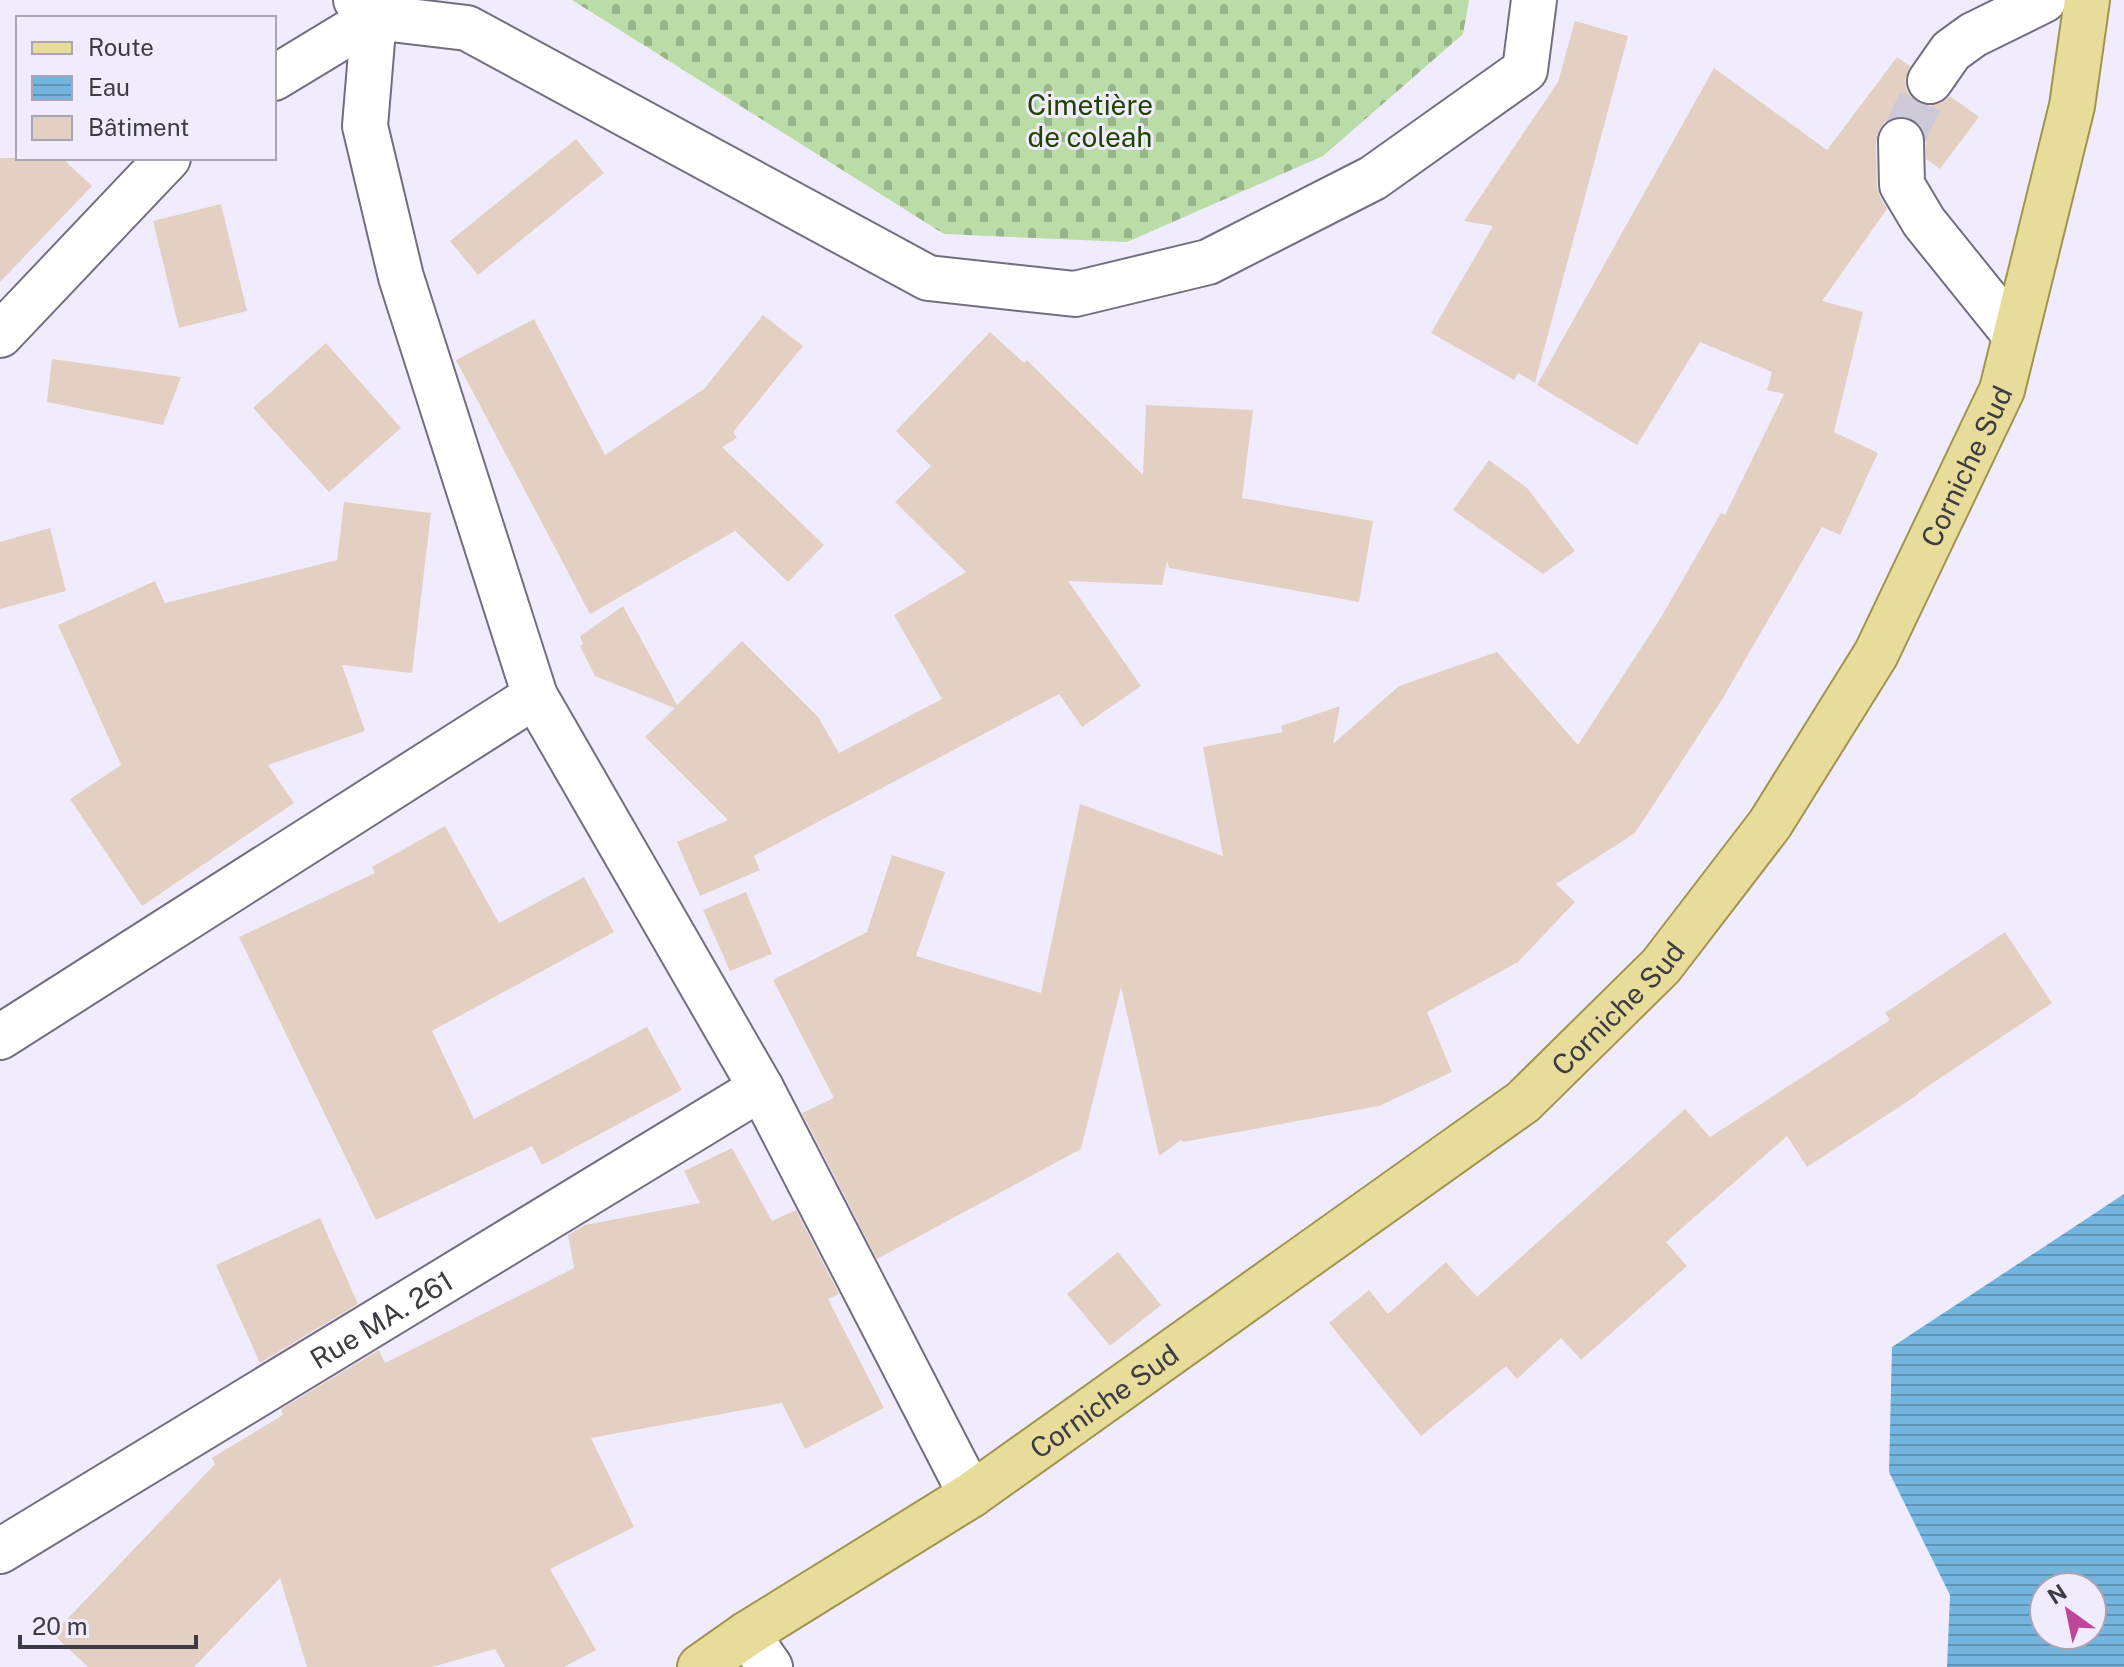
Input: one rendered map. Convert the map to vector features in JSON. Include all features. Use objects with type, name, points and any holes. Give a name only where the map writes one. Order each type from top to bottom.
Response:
[{"type":"main road","name":"Corniche Sud","points":[[700,1667],[758,1650],[1523,1102],[1661,966],[1770,824],[1876,654],[2002,390],[2072,106],[2087,0]]},
{"type":"street","points":[[377,4],[467,28],[928,278],[1075,294],[1208,262],[1373,178],[1525,70],[1534,0]]},
{"type":"street","points":[[1930,81],[1951,51],[1973,35],[2044,0]]},
{"type":"street","points":[[276,77],[377,4]]},
{"type":"street","points":[[377,4],[365,126],[401,277],[535,696],[761,1088],[971,1495]]},
{"type":"street","points":[[1901,141],[1902,185],[1909,197],[1924,222],[2015,335]]},
{"type":"street","points":[[0,335],[166,160]]},
{"type":"street","points":[[0,1037],[535,696]]},
{"type":"street","name":"Rue MA. 261","points":[[0,1551],[761,1088]]},
{"type":"green space","name":"Cimetière de coleah","points":[[572,0],[1469,0],[1463,34],[1323,156],[1127,242],[944,234]]},
{"type":"water","points":[[2124,1194],[2124,1667],[1947,1667],[1950,1595],[1889,1472],[1892,1347]]},
{"type":"building","points":[[1575,21],[1628,36],[1535,383],[1518,373],[1514,380],[1431,333],[1493,226],[1464,221],[1558,82]]},
{"type":"building","points":[[1897,57],[1910,66],[1905,80],[1907,91],[1915,101],[1929,106],[1941,103],[1950,96],[1979,117],[1940,169],[1926,159],[1923,129],[1914,120],[1900,116],[1887,120],[1880,128],[1876,142],[1877,186],[1887,209],[1822,301],[1863,312],[1834,432],[1878,453],[1840,535],[1822,527],[1723,698],[1635,833],[1556,884],[1575,902],[1518,962],[1427,1012],[1452,1072],[1379,1106],[1181,1140],[1159,1156],[1121,987],[1081,1149],[877,1259],[802,1113],[834,1098],[773,980],[867,932],[892,855],[945,872],[916,956],[1041,993],[1080,804],[1223,856],[1203,747],[1283,732],[1281,726],[1340,706],[1333,744],[1399,686],[1497,652],[1578,745],[1660,619],[1721,513],[1725,515],[1784,394],[1767,390],[1772,372],[1700,342],[1637,445],[1537,385],[1714,68],[1827,150]]},
{"type":"building","points":[[576,139],[604,173],[478,275],[450,241]]},
{"type":"building","points":[[0,158],[64,160],[92,186],[0,282]]},
{"type":"building","points":[[221,204],[247,311],[179,328],[153,221]]},
{"type":"building","points":[[763,315],[803,346],[733,432],[737,438],[722,447],[824,545],[788,582],[735,531],[590,614],[456,360],[534,319],[605,455],[704,389]]},
{"type":"building","points":[[990,332],[1024,363],[1027,360],[1143,475],[1146,405],[1253,410],[1242,498],[1373,521],[1359,602],[1169,568],[1167,561],[1162,585],[1068,581],[1141,686],[1082,727],[1059,694],[754,856],[760,870],[700,896],[677,842],[728,820],[645,737],[675,708],[595,676],[580,646],[583,644],[580,636],[623,606],[677,705],[742,641],[818,717],[839,753],[942,699],[894,615],[966,572],[895,502],[931,466],[896,431]]},
{"type":"building","points":[[326,343],[401,428],[329,492],[253,408]]},
{"type":"building","points":[[52,359],[181,377],[163,425],[47,402]]},
{"type":"building","points":[[1489,460],[1527,488],[1575,551],[1543,574],[1453,510]]},
{"type":"building","points":[[344,502],[431,513],[412,673],[342,665],[365,731],[268,765],[294,803],[142,906],[70,799],[121,765],[58,625],[155,581],[165,603],[337,560]]},
{"type":"building","points":[[50,528],[66,591],[0,609],[0,542]]},
{"type":"building","points":[[445,826],[499,923],[584,877],[614,932],[432,1031],[474,1119],[647,1027],[682,1090],[542,1165],[532,1146],[376,1220],[239,937],[375,873],[372,867]]},
{"type":"building","points":[[746,892],[772,954],[730,971],[703,910]]},
{"type":"building","points":[[2005,932],[2052,1003],[1807,1167],[1787,1136],[1666,1242],[1687,1266],[1581,1360],[1561,1338],[1517,1379],[1506,1366],[1421,1436],[1329,1323],[1369,1290],[1388,1314],[1446,1262],[1477,1297],[1685,1109],[1710,1137],[1890,1020],[1885,1013]]},
{"type":"building","points":[[732,1148],[772,1221],[796,1210],[839,1294],[828,1299],[884,1408],[805,1449],[782,1403],[591,1438],[634,1527],[550,1569],[596,1650],[564,1667],[505,1667],[495,1649],[432,1667],[307,1667],[280,1578],[194,1667],[88,1667],[53,1634],[215,1464],[212,1458],[283,1415],[281,1409],[379,1350],[385,1363],[574,1268],[568,1235],[585,1225],[700,1203],[684,1171]]},
{"type":"building","points":[[320,1218],[358,1304],[260,1363],[216,1265]]},
{"type":"building","points":[[1118,1252],[1161,1305],[1110,1346],[1067,1294]]},
{"type":"tunnel","points":[[1901,141],[1930,81]]}]
